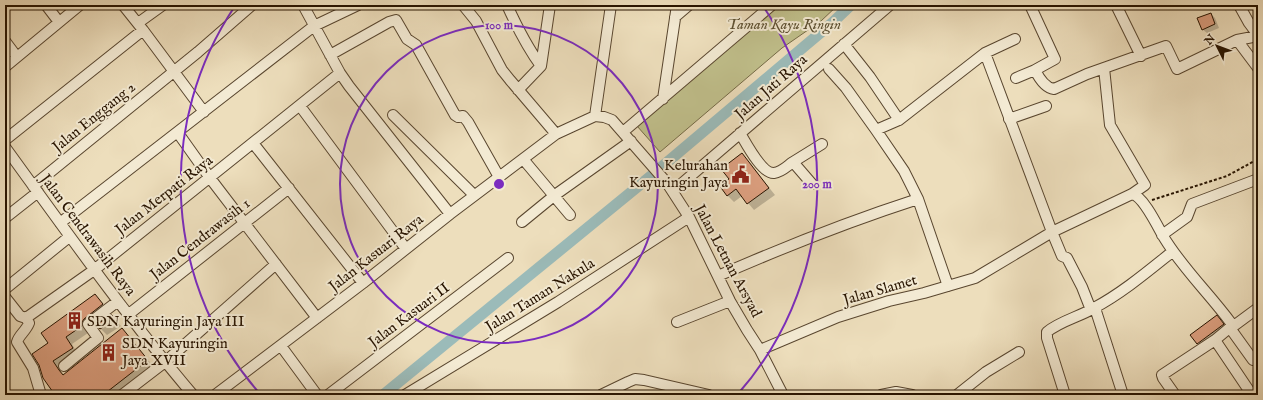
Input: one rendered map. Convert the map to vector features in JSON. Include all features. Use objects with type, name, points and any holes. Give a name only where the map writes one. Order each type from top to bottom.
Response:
[{"type":"street","points":[[46,5],[59,22]]},
{"type":"street","points":[[5,67],[80,5]]},
{"type":"street","points":[[123,5],[204,112]]},
{"type":"street","points":[[5,146],[163,5]]},
{"type":"street","name":"Jalan Enggang 2","points":[[5,218],[35,189],[252,5]]},
{"type":"street","points":[[303,5],[330,56],[349,86],[450,214]]},
{"type":"street","points":[[60,223],[178,133],[314,26],[358,5]]},
{"type":"street","points":[[463,5],[482,32],[502,70],[556,134],[595,116],[611,5]]},
{"type":"street","points":[[507,5],[521,36],[530,52],[541,66]]},
{"type":"street","points":[[518,90],[541,66],[550,5]]},
{"type":"street","points":[[663,99],[677,5]]},
{"type":"street","points":[[675,17],[689,5]]},
{"type":"street","points":[[623,132],[772,5]]},
{"type":"street","name":"Jalan Jati Raya","points":[[670,187],[740,133],[890,5]]},
{"type":"street","points":[[1016,78],[1035,70],[1055,58],[1030,5]]},
{"type":"street","points":[[1116,5],[1140,56]]},
{"type":"street","points":[[1035,70],[1039,78],[1053,89],[1087,74],[1166,46],[1177,69],[1237,40],[1258,36],[1239,5]]},
{"type":"street","points":[[330,56],[389,22],[396,20],[406,39],[416,45],[455,115],[458,117],[463,116],[468,122],[499,177]]},
{"type":"street","points":[[876,130],[899,120],[985,53],[1015,39]]},
{"type":"street","points":[[1237,40],[1258,68]]},
{"type":"street","points":[[5,41],[17,57]]},
{"type":"street","points":[[844,44],[870,77],[899,120]]},
{"type":"street","points":[[985,53],[1052,232],[1062,256],[1067,258],[1093,309],[1123,395]]},
{"type":"street","points":[[1104,68],[1110,125],[1145,186],[1132,194]]},
{"type":"street","points":[[829,69],[846,88],[904,171],[918,199],[948,286]]},
{"type":"street","name":"Jalan Merpati Raya","points":[[26,318],[94,270],[340,73]]},
{"type":"street","points":[[300,106],[406,249]]},
{"type":"street","points":[[1009,119],[1046,106]]},
{"type":"street","points":[[393,115],[474,195]]},
{"type":"street","name":"Jalan Letnan Arsyad","points":[[595,116],[612,120],[670,187],[689,217],[730,301],[760,350],[783,395]]},
{"type":"street","points":[[178,133],[210,178],[317,318]]},
{"type":"street","points":[[740,133],[759,162],[767,171],[775,173],[822,144]]},
{"type":"street","name":"Jalan Kasuari Raya","points":[[215,395],[363,283],[474,195],[556,134]]},
{"type":"street","points":[[522,222],[555,195],[631,141]]},
{"type":"street","points":[[253,143],[363,283]]},
{"type":"street","name":"Jalan Cendrawasih Raya","points":[[5,146],[69,237],[165,362],[193,395]]},
{"type":"street","points":[[523,159],[570,214]]},
{"type":"street","points":[[793,162],[812,184]]},
{"type":"street","points":[[1162,235],[1186,217],[1192,204],[1258,179]]},
{"type":"street","name":"Jalan Cendrawasih 1","points":[[129,314],[289,188]]},
{"type":"street","points":[[1132,194],[1136,195],[1144,203],[1172,252],[1231,327],[1253,360]]},
{"type":"street","name":"Jalan Slamet","points":[[760,350],[838,317],[889,301],[924,293],[975,278],[1052,232],[1132,194]]},
{"type":"street","points":[[718,276],[789,245],[855,220],[918,199]]},
{"type":"street","name":"Jalan Taman Nakula","points":[[405,395],[423,390],[689,217]]},
{"type":"street","points":[[5,289],[69,237]]},
{"type":"street","points":[[1065,395],[1046,334],[1048,331],[1093,309],[1137,280],[1172,252]]},
{"type":"street","name":"Jalan Kasuari II","points":[[328,395],[508,258]]},
{"type":"street","points":[[122,395],[165,362],[276,264]]},
{"type":"street","points":[[5,297],[20,316],[26,318],[29,323],[27,329],[18,338],[17,342],[33,368],[41,395]]},
{"type":"street","points":[[64,366],[98,338],[88,324],[118,301]]},
{"type":"street","points":[[677,322],[730,301]]},
{"type":"street","points":[[1175,395],[1163,378],[1162,374],[1215,340],[1258,308]]},
{"type":"street","points":[[1215,340],[1252,395]]},
{"type":"street","points":[[281,346],[317,395]]},
{"type":"street","points":[[957,395],[986,372],[1019,352]]},
{"type":"street","points":[[601,395],[628,382],[639,379],[709,395]]},
{"type":"street","points":[[882,395],[896,392],[912,395]]},
{"type":"path","points":[[1144,203],[1227,176],[1258,159]]},
{"type":"green space","name":"Taman Kayu Ringin","points":[[776,5],[838,5],[821,21],[782,48],[660,152],[637,126]]},
{"type":"building","points":[[1211,13],[1215,24],[1202,30],[1197,18]]},
{"type":"building","name":"Kelurahan Kayuringin Jaya","points":[[742,153],[769,188],[747,204],[736,189],[727,196],[719,185],[729,179],[721,169]]},
{"type":"building","points":[[95,294],[103,304],[84,319],[82,326],[66,337],[73,348],[53,361],[63,375],[122,328],[148,360],[103,395],[55,395],[43,378],[39,365],[32,354],[48,343],[41,333]]},
{"type":"building","points":[[111,314],[115,319],[100,329],[97,325]]},
{"type":"building","points":[[1217,315],[1224,324],[1197,344],[1190,335]]},
{"type":"waterway","points":[[383,395],[652,175],[832,23],[851,5]]},
{"type":"place","name":"Kelurahan Kayuringin Jaya","points":[[741,174]]},
{"type":"place","name":"SDN Kayuringin Jaya III","points":[[74,321]]},
{"type":"place","name":"SDN Kayuringin Jaya XVII","points":[[109,352]]}]
